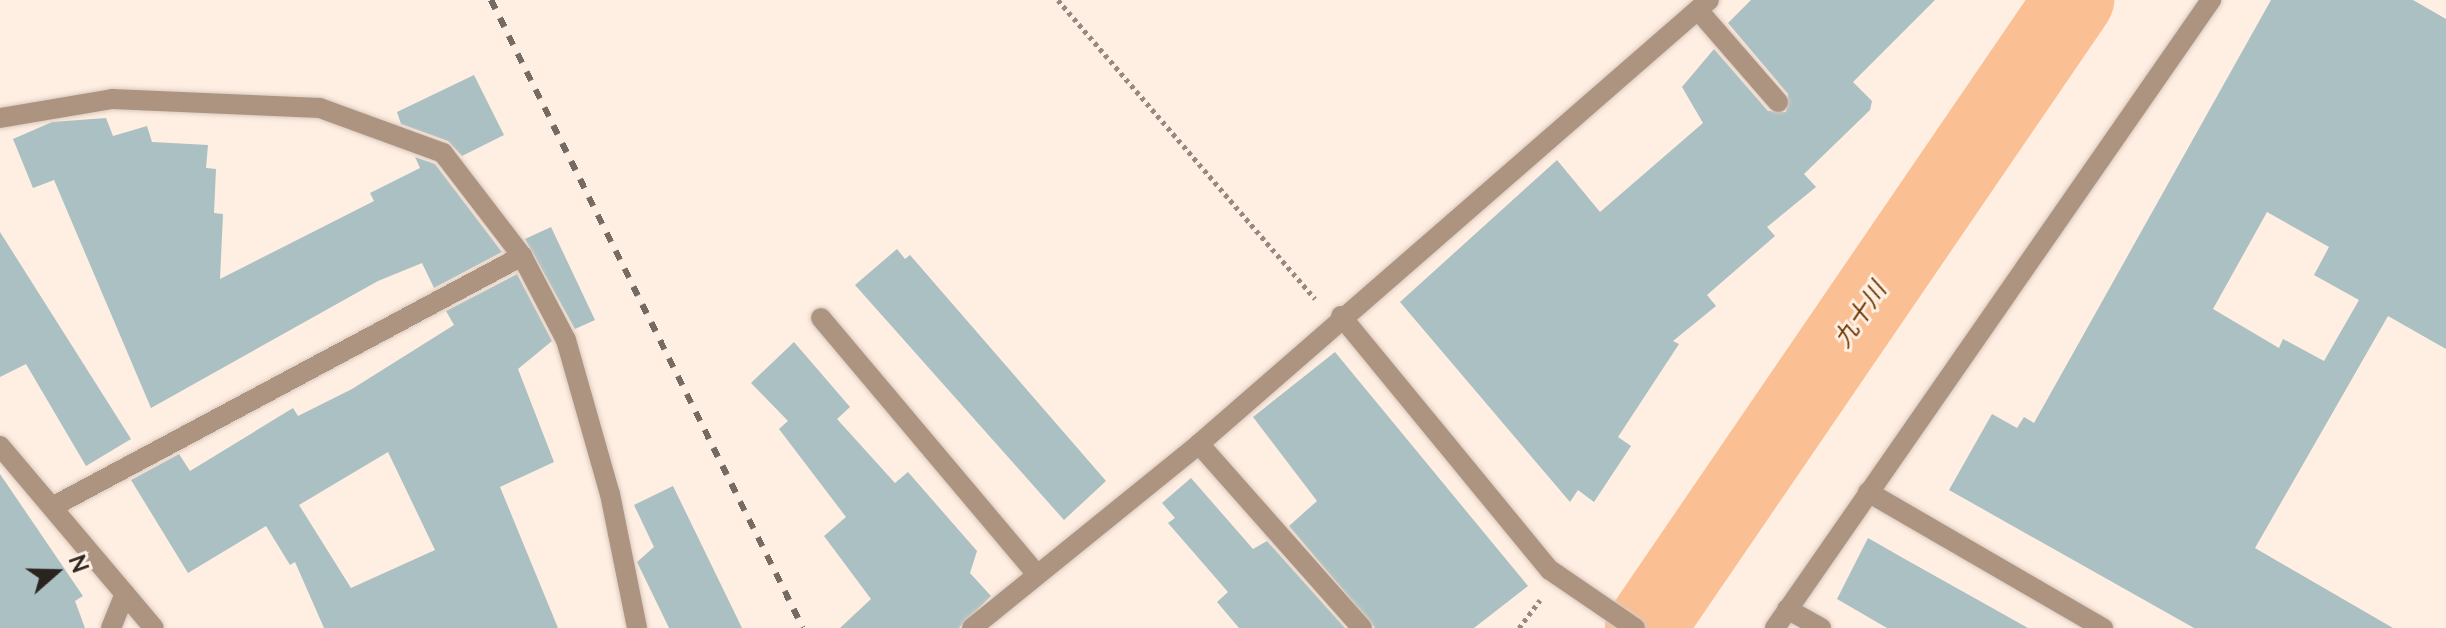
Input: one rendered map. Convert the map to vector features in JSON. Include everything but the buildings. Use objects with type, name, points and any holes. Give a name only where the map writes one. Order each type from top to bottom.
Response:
[{"type":"street","points":[[1775,628],[2211,0]]},
{"type":"street","points":[[972,628],[1036,573],[1199,444],[1338,319],[1704,5],[1778,102]]},
{"type":"street","points":[[0,118],[112,99],[320,108],[443,153],[522,256],[566,340],[610,494],[637,628]]},
{"type":"street","points":[[52,507],[522,256]]},
{"type":"street","points":[[821,318],[1036,573]]},
{"type":"street","points":[[1338,319],[1550,570],[1635,628]]},
{"type":"street","points":[[1199,444],[1362,628]]},
{"type":"street","points":[[0,446],[154,628]]},
{"type":"street","points":[[1868,492],[2103,628]]},
{"type":"street","points":[[111,628],[125,594]]},
{"type":"street","points":[[1787,609],[1821,628]]},
{"type":"path","points":[[1058,0],[1338,319]]},
{"type":"waterway","name":"九十川","points":[[1645,628],[2074,0]]},
{"type":"railway","points":[[491,0],[803,628]]}]
